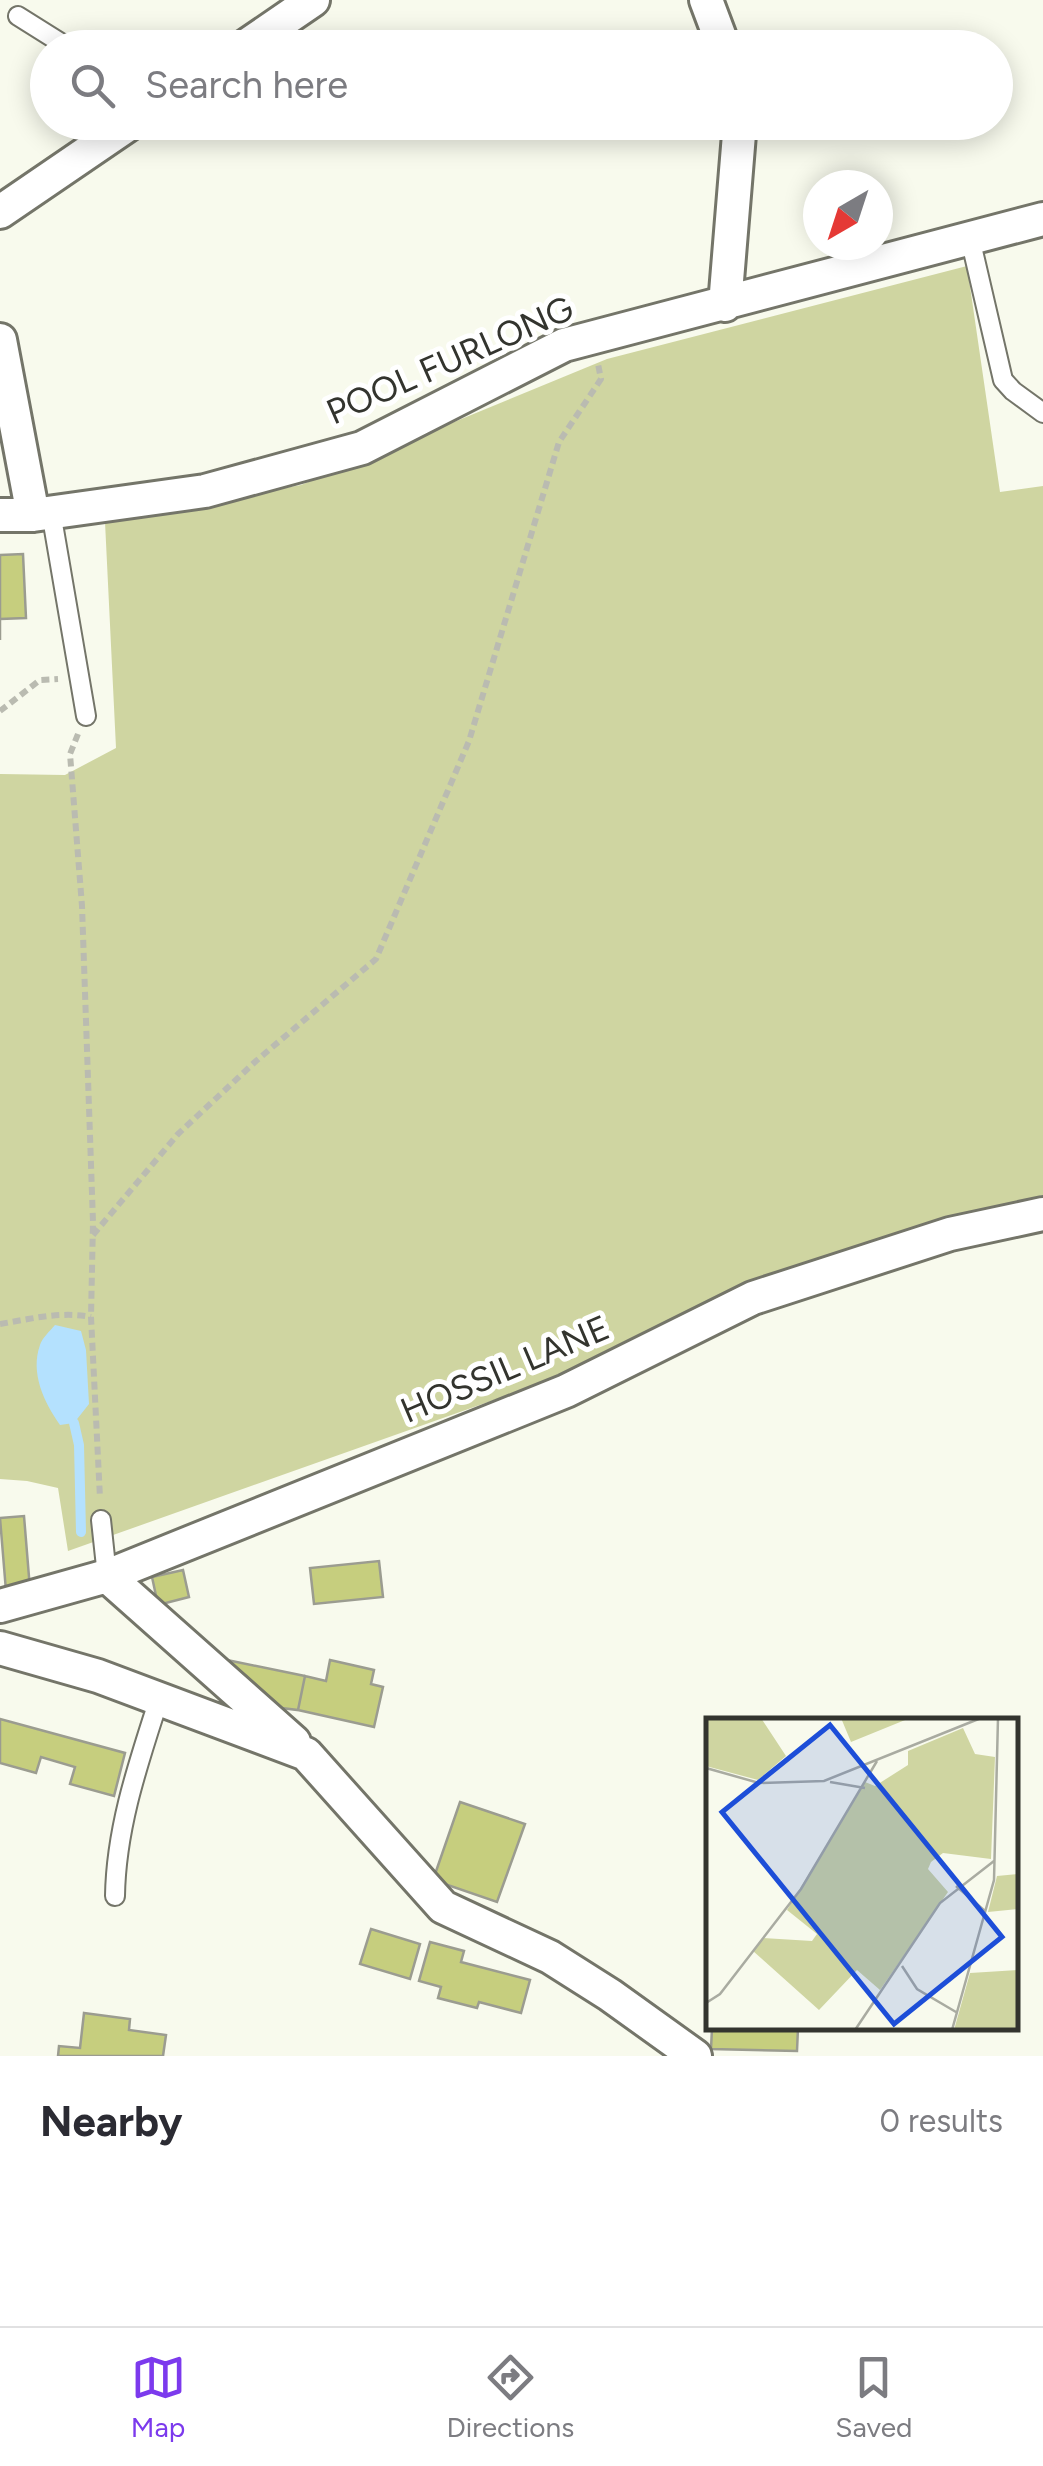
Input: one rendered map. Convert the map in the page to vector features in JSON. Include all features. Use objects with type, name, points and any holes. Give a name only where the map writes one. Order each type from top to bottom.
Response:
[{"type":"street","points":[[269,30],[313,0]]},
{"type":"street","points":[[706,0],[717,30]]},
{"type":"street","points":[[0,212],[106,140]]},
{"type":"street","points":[[725,304],[739,140]]},
{"type":"street","name":"POOL FURLONG","points":[[0,515],[42,514],[205,492],[362,448],[564,345],[1043,219]]},
{"type":"street","points":[[0,340],[42,514]]},
{"type":"street","name":"HOSSIL LANE","points":[[0,1606],[106,1576],[566,1391],[753,1298],[950,1234],[1043,1214]]},
{"type":"street","points":[[106,1576],[306,1754],[443,1906],[550,1957],[695,2056]]},
{"type":"street","points":[[0,1648],[98,1676],[306,1754]]},
{"type":"lane","points":[[18,16],[40,30]]},
{"type":"lane","points":[[970,238],[1003,380],[1043,412]]},
{"type":"lane","points":[[42,514],[86,716]]},
{"type":"lane","points":[[100,1520],[106,1576]]},
{"type":"lane","points":[[114,1896],[125,1807],[160,1699]]},
{"type":"path","points":[[93,1235],[178,1134],[256,1061],[376,960],[468,741],[558,442],[601,378],[594,338]]},
{"type":"path","points":[[0,712],[40,680],[80,678]]},
{"type":"path","points":[[86,716],[70,754],[82,906],[93,1235],[91,1317],[100,1520]]},
{"type":"path","points":[[0,1324],[44,1316],[91,1317]]},
{"type":"green space","points":[[967,266],[1000,492],[1043,486],[1043,1195],[748,1286],[556,1378],[68,1551],[58,1488],[0,1479],[0,774],[65,775],[116,748],[105,522],[301,485],[607,359]]},
{"type":"water","points":[[55,1325],[81,1331],[89,1404],[74,1423],[60,1425],[44,1397],[37,1366],[41,1342]]},
{"type":"building","points":[[23,554],[26,618],[0,619],[0,555]]},
{"type":"building","points":[[24,1516],[30,1589],[6,1591],[0,1518]]},
{"type":"building","points":[[379,1561],[383,1597],[314,1604],[310,1568]]},
{"type":"building","points":[[183,1570],[189,1597],[158,1605],[152,1577]]},
{"type":"building","points":[[227,1660],[305,1676],[298,1710],[265,1706],[225,1674]]},
{"type":"building","points":[[330,1660],[374,1670],[371,1684],[383,1687],[374,1727],[298,1710],[305,1676],[326,1681]]},
{"type":"building","points":[[0,1719],[125,1753],[114,1796],[70,1784],[75,1767],[41,1757],[36,1773],[0,1763]]},
{"type":"building","points":[[460,1802],[525,1824],[497,1902],[433,1880]]},
{"type":"building","points":[[371,1929],[420,1944],[410,1979],[360,1964]]},
{"type":"building","points":[[430,1942],[464,1951],[461,1962],[530,1980],[521,2013],[479,2002],[477,2008],[438,1998],[441,1987],[419,1981]]},
{"type":"building","points":[[84,2013],[130,2019],[129,2030],[166,2035],[163,2056],[58,2056],[59,2046],[80,2048]]},
{"type":"building","points":[[712,2031],[798,2031],[797,2051],[711,2049]]},
{"type":"waterway","points":[[74,1423],[79,1445],[81,1532]]}]
